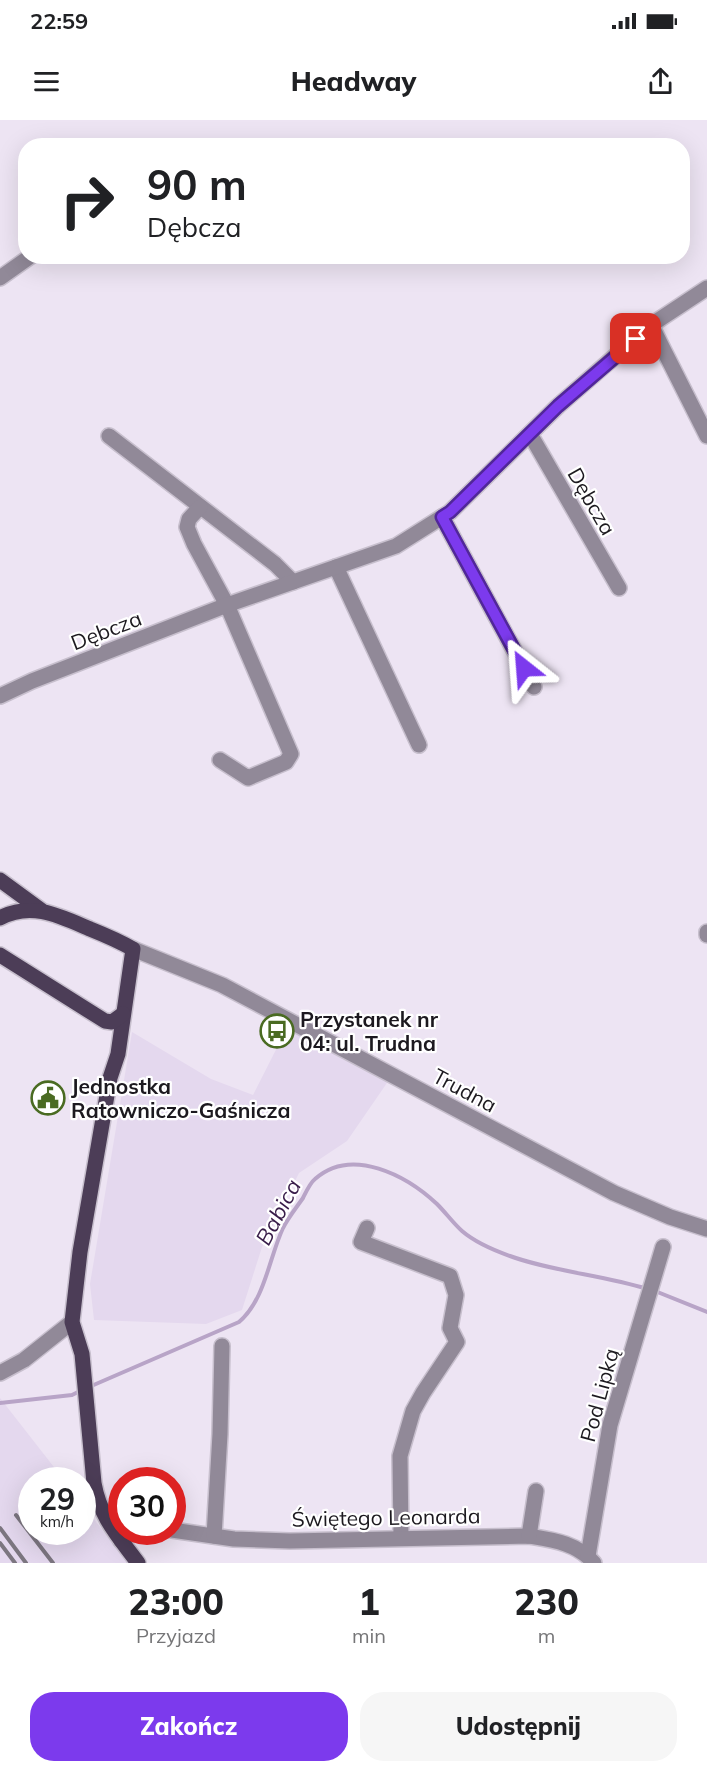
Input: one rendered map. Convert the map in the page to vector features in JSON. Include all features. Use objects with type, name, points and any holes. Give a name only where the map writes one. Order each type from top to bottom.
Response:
[{"type":"main road","points":[[0,880],[41,910]]},
{"type":"main road","points":[[0,918],[22,910],[41,910]]},
{"type":"main road","name":"Trudna","points":[[41,910],[120,941],[133,949]]},
{"type":"main road","points":[[108,1522],[101,1511],[96,1492],[82,1354],[72,1322],[80,1252],[110,1078],[118,1054],[133,949]]},
{"type":"main road","points":[[1,953],[105,1021],[112,1037],[109,1052],[110,1078]]},
{"type":"main road","points":[[105,1021],[117,1020],[123,1014]]},
{"type":"main road","points":[[124,1545],[138,1563]]},
{"type":"street","points":[[0,278],[20,264]]},
{"type":"street","name":"Dębcza","points":[[0,696],[32,681],[227,604],[396,546],[450,512],[558,406],[651,325],[707,288]]},
{"type":"street","points":[[651,325],[707,436]]},
{"type":"street","name":"Dębcza","points":[[530,434],[619,588]]},
{"type":"street","points":[[109,436],[275,564],[293,582]]},
{"type":"street","points":[[200,507],[189,519],[187,527],[227,604],[291,754],[286,762],[248,778],[220,760]]},
{"type":"street","points":[[442,517],[534,687]]},
{"type":"street","points":[[336,567],[419,745]]},
{"type":"street","name":"Trudna","points":[[133,949],[222,985],[614,1193],[669,1217],[707,1228]]},
{"type":"street","points":[[367,1228],[361,1242],[450,1276],[456,1295],[450,1328],[457,1342],[413,1411],[400,1456],[401,1538]]},
{"type":"street","name":"Pod Lipką","points":[[591,1560],[610,1425],[663,1247]]},
{"type":"street","points":[[0,1373],[24,1360],[72,1322]]},
{"type":"street","points":[[214,1536],[222,1346]]},
{"type":"street","points":[[529,1536],[536,1491]]},
{"type":"street","name":"Świętego Leonarda","points":[[186,1532],[290,1541],[529,1536],[560,1541],[574,1547],[591,1560]]},
{"type":"shaded area","points":[[288,1026],[389,1080],[347,1141],[299,1173],[262,1247],[242,1310],[206,1324],[94,1320],[90,1284],[132,1032],[211,1079],[253,1095]]},
{"type":"shaded area","points":[[0,1398],[54,1467],[18,1467],[18,1545],[96,1545],[96,1522],[108,1537],[108,1545],[114,1545],[128,1563],[0,1563]]},
{"type":"waterway","name":"Babica","points":[[89,1387],[239,1322],[255,1302],[283,1228],[310,1185],[330,1169],[345,1165],[362,1165],[395,1175],[425,1194],[467,1235],[497,1251],[544,1266],[647,1289]]},
{"type":"waterway","name":"Babica","points":[[655,1291],[707,1312]]},
{"type":"waterway","name":"Babica","points":[[0,1403],[72,1395],[82,1390]]},
{"type":"railway","points":[[16,1515],[53,1563]]},
{"type":"railway","points":[[0,1528],[26,1563]]},
{"type":"railway","points":[[0,1543],[15,1563]]},
{"type":"place","name":"Przystanek nr 04: ul. Trudna","points":[[277,1031]]},
{"type":"place","name":"Jednostka Ratowniczo-Gaśnicza","points":[[48,1098]]},
{"type":"route","points":[[524,668],[442,517],[450,512],[558,406],[636,339]]}]
